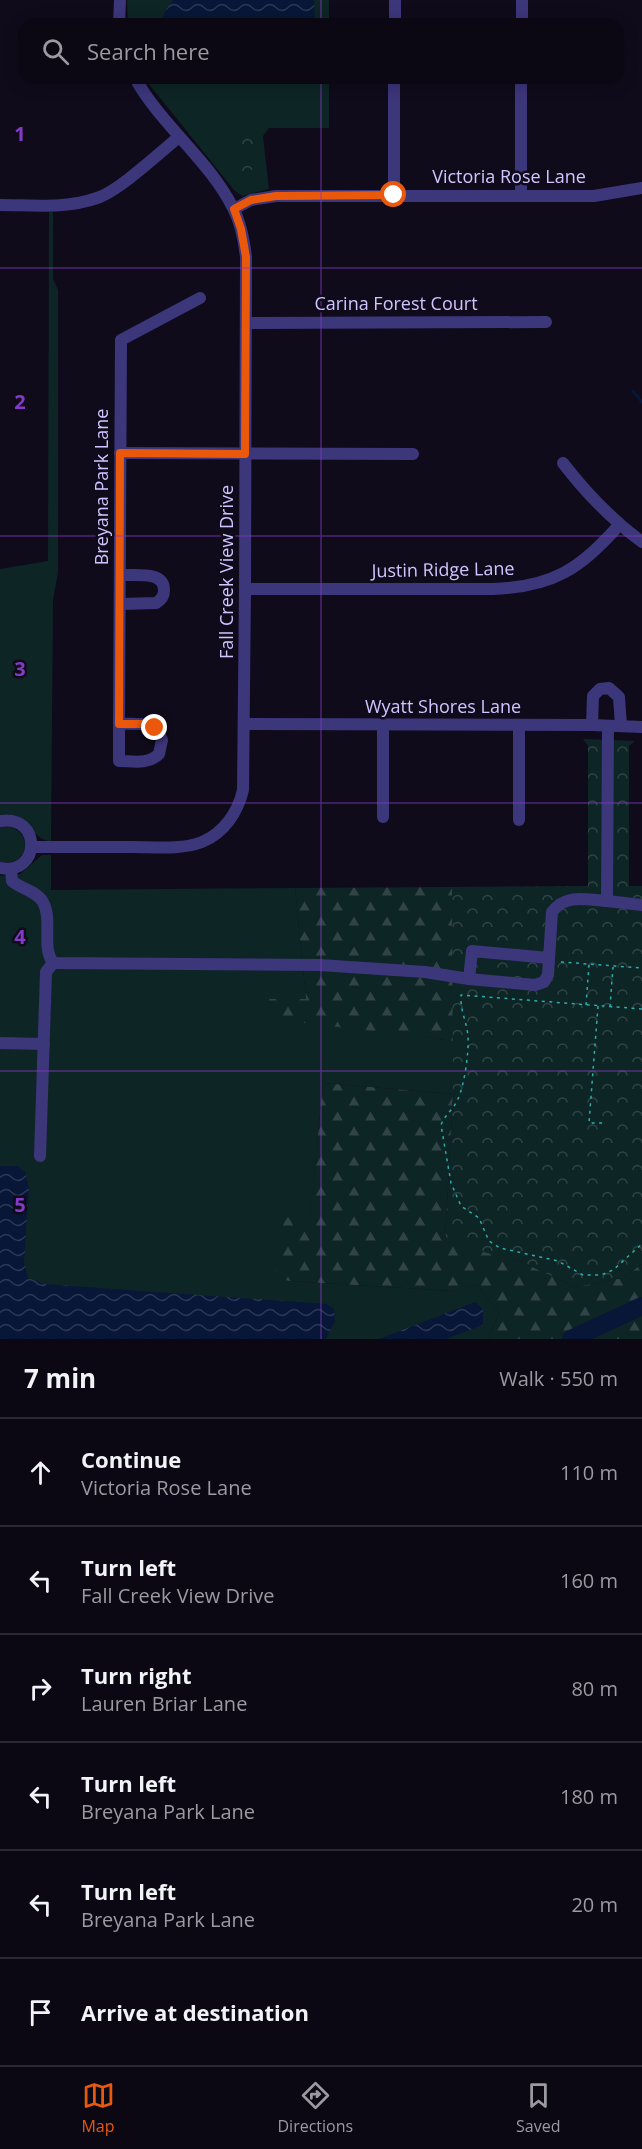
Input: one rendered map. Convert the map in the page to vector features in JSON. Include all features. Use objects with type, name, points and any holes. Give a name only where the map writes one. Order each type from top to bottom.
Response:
[{"type":"street","points":[[119,18],[120,0]]},
{"type":"street","points":[[395,0],[395,18]]},
{"type":"street","points":[[522,0],[522,18]]},
{"type":"street","name":"Fall Creek View Drive","points":[[32,847],[166,847],[191,844],[212,837],[230,819],[241,800],[244,780],[246,257],[241,229],[234,209],[218,183],[139,84]]},
{"type":"street","points":[[394,84],[394,195]]},
{"type":"street","points":[[521,84],[521,196]]},
{"type":"street","points":[[0,205],[68,206],[99,198],[179,137]]},
{"type":"street","name":"Victoria Rose Lane","points":[[234,209],[251,200],[269,196],[594,196],[642,188]]},
{"type":"street","name":"Breyana Park Lane","points":[[119,724],[120,340],[200,298]]},
{"type":"street","name":"Carina Forest Court","points":[[246,323],[546,322]]},
{"type":"street","points":[[120,453],[413,454]]},
{"type":"street","points":[[563,463],[593,499],[619,525],[642,542]]},
{"type":"street","name":"Justin Ridge Lane","points":[[246,589],[493,590],[524,587],[560,575],[581,563],[599,548],[619,525]]},
{"type":"street","points":[[120,575],[155,577],[161,580],[164,589],[163,597],[156,603],[120,604]]},
{"type":"street","points":[[592,725],[593,696],[600,689],[609,688],[619,697],[621,726]]},
{"type":"street","name":"Wyatt Shores Lane","points":[[244,724],[592,725],[642,728]]},
{"type":"street","points":[[383,725],[383,817]]},
{"type":"street","points":[[519,726],[519,820]]},
{"type":"street","points":[[607,901],[608,726]]},
{"type":"street","points":[[0,821],[15,821],[28,831],[32,847],[25,862],[5,869],[12,881],[36,894],[43,902],[48,955],[52,963]]},
{"type":"street","points":[[52,963],[319,965],[394,969],[535,985],[544,982],[548,975],[552,912],[558,904],[569,899],[642,905]]},
{"type":"street","points":[[469,979],[472,951],[549,960]]},
{"type":"street","points":[[40,1156],[46,972],[52,963]]},
{"type":"street","points":[[0,1043],[44,1044]]},
{"type":"path","points":[[549,960],[642,968]]},
{"type":"path","points":[[586,1005],[590,964]]},
{"type":"path","points":[[610,1007],[613,966]]},
{"type":"path","points":[[642,1009],[461,995],[461,1013],[468,1035],[464,1076],[458,1099],[441,1125],[451,1183],[461,1206],[479,1218],[489,1241],[500,1248],[558,1262],[583,1275],[601,1275],[613,1270],[642,1244]]},
{"type":"path","points":[[598,1005],[589,1123],[606,1123]]},
{"type":"green space","points":[[127,0],[329,0],[329,18],[128,18]]},
{"type":"green space","points":[[149,84],[329,84],[329,128],[269,128],[263,136],[269,189],[242,196],[234,190]]},
{"type":"green space","points":[[253,135],[258,169],[241,171],[236,137]]},
{"type":"green space","points":[[49,212],[53,212],[53,279],[58,290],[58,572],[53,600],[51,841],[38,836],[18,817],[0,815],[0,569],[48,561]]},
{"type":"green space","points":[[583,739],[635,741],[629,746],[629,886],[642,886],[642,1264],[622,1278],[575,1287],[522,1262],[445,1242],[453,1094],[452,887],[588,886],[588,745]]},
{"type":"green space","points":[[0,827],[16,829],[22,835],[25,848],[17,860],[0,862]]},
{"type":"green space","points":[[42,855],[51,855],[51,890],[295,888],[306,999],[272,1018],[454,1041],[453,1094],[323,1083],[310,1217],[275,1276],[289,1281],[454,1291],[477,1285],[499,1313],[488,1339],[0,1339],[0,876],[20,874]]},
{"type":"green space","points":[[452,887],[454,1041],[272,1019],[269,999],[306,999],[295,888]]},
{"type":"green space","points":[[323,1083],[453,1094],[445,1241],[522,1262],[575,1287],[622,1278],[642,1264],[642,1339],[488,1339],[499,1313],[477,1285],[455,1291],[289,1281],[275,1277],[284,1218],[310,1216]]},
{"type":"water","points":[[173,0],[314,0],[315,18],[163,18]]},
{"type":"water","points":[[0,1166],[18,1166],[25,1172],[29,1188],[24,1263],[28,1278],[44,1284],[327,1304],[334,1309],[335,1321],[326,1339],[0,1339]]},
{"type":"water","points":[[475,1302],[483,1309],[483,1325],[446,1339],[379,1339]]},
{"type":"waterway","points":[[633,391],[642,402]]},
{"type":"waterway","points":[[571,1339],[642,1306]]},
{"type":"route","points":[[155,728],[146,724],[119,724],[120,453],[245,454],[246,257],[241,229],[234,209],[262,197],[394,195]]}]
